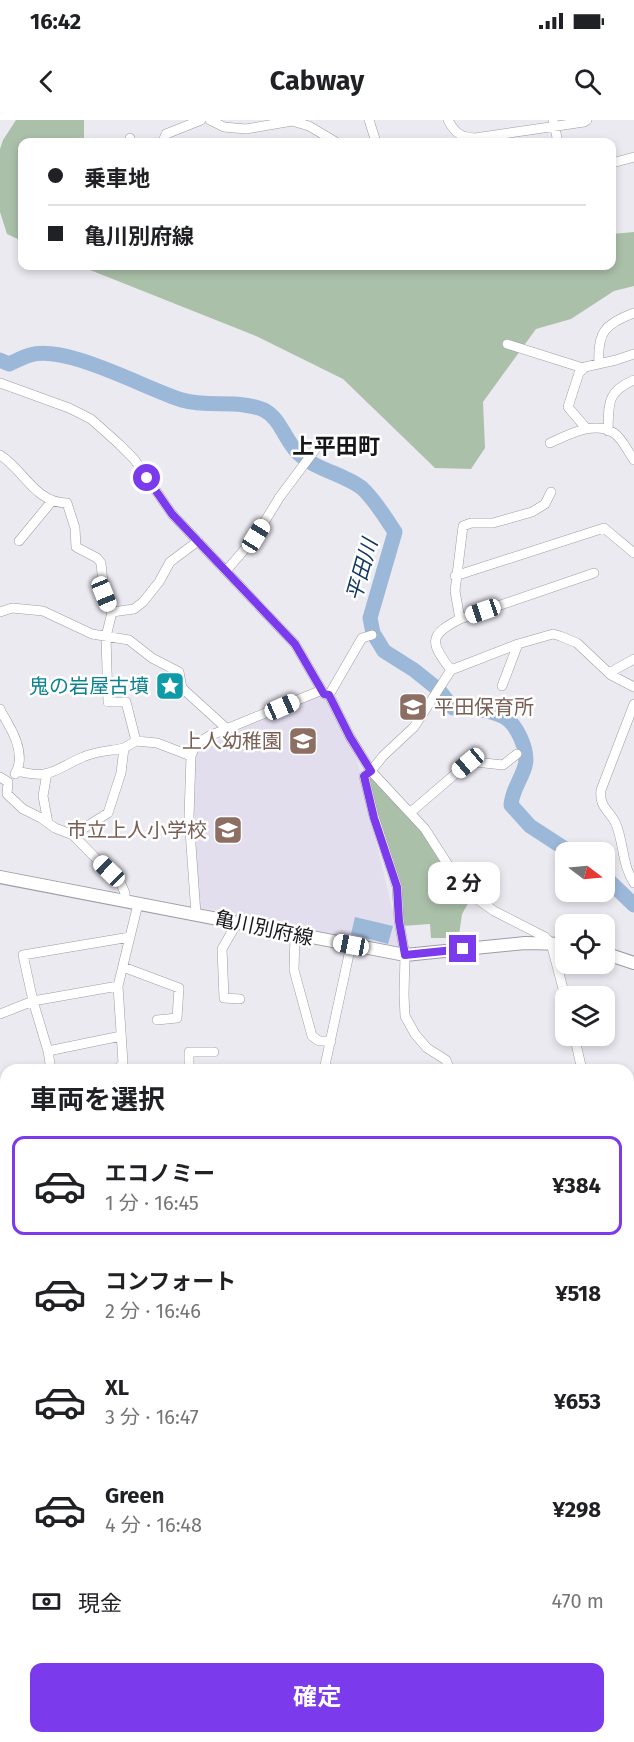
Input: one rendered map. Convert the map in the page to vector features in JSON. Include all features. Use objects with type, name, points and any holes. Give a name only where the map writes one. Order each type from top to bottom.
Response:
[{"type":"main road","name":"亀川別府線","points":[[0,877],[405,955],[525,943],[555,943]]},
{"type":"main road","points":[[615,957],[634,963]]},
{"type":"street","points":[[164,138],[166,134],[201,120]]},
{"type":"street","points":[[210,120],[224,127],[246,129],[292,121],[309,126],[329,138]]},
{"type":"street","points":[[369,120],[375,138]]},
{"type":"street","points":[[448,120],[454,132],[464,137],[475,138],[554,123],[587,120]]},
{"type":"street","points":[[554,123],[557,138]]},
{"type":"street","points":[[616,162],[634,157]]},
{"type":"street","points":[[599,364],[599,344],[603,330],[615,320],[634,313]]},
{"type":"street","points":[[507,344],[583,368],[634,354]]},
{"type":"street","points":[[583,368],[579,373],[568,406],[586,428]]},
{"type":"street","points":[[608,431],[609,403],[612,395],[634,380]]},
{"type":"street","points":[[0,383],[69,408],[91,419],[134,459],[172,514],[295,644],[371,771],[426,829],[457,879],[473,896],[545,937],[551,943],[562,986]]},
{"type":"street","points":[[549,443],[586,428],[603,429],[615,433],[634,460]]},
{"type":"street","points":[[226,571],[256,536],[279,498],[320,443]]},
{"type":"street","points":[[0,455],[35,490],[52,501],[68,503],[75,528],[76,547],[98,558],[101,562],[104,594],[112,612],[106,637],[108,702],[126,702],[136,741]]},
{"type":"street","points":[[460,619],[455,576],[463,526],[471,523],[493,523],[532,512],[545,504],[551,492]]},
{"type":"street","points":[[19,541],[52,501]]},
{"type":"street","points":[[455,576],[604,528],[634,553]]},
{"type":"street","points":[[112,612],[134,609],[143,602],[159,582],[170,562],[198,541]]},
{"type":"street","points":[[451,670],[440,656],[436,641],[443,627],[460,619],[594,573]]},
{"type":"street","points":[[0,612],[12,609],[43,610],[84,631],[129,640],[152,658],[179,672],[182,688],[226,728]]},
{"type":"street","points":[[448,1064],[446,1060],[427,1048],[415,1034],[405,1016],[405,955],[399,921],[397,887],[374,818],[364,776],[414,727],[451,670],[518,644],[552,634],[560,636],[577,643],[609,673],[634,687]]},
{"type":"street","points":[[196,914],[189,817],[191,756],[196,744],[226,728],[325,692],[362,638],[372,635]]},
{"type":"street","points":[[502,686],[518,644]]},
{"type":"street","points":[[609,673],[634,659]]},
{"type":"street","points":[[634,704],[601,790],[600,801],[615,823],[627,872],[634,883]]},
{"type":"street","points":[[0,709],[13,731],[20,759],[17,771],[4,780],[8,794],[23,809],[73,835],[121,884],[132,903],[130,937],[118,986],[122,1064]]},
{"type":"street","points":[[17,771],[29,774],[60,770],[92,754],[124,748],[136,741],[157,743],[191,756]]},
{"type":"street","points":[[73,835],[108,813],[121,773],[124,748]]},
{"type":"street","points":[[411,812],[468,763],[503,765],[517,754]]},
{"type":"street","points":[[47,773],[43,796],[48,823]]},
{"type":"street","points":[[0,801],[8,794]]},
{"type":"street","points":[[237,923],[222,950],[224,998],[240,999]]},
{"type":"street","points":[[296,935],[294,970],[312,1036],[319,1041],[331,1041]]},
{"type":"street","points":[[50,1064],[23,955],[130,937]]},
{"type":"street","points":[[325,1064],[351,945]]},
{"type":"street","points":[[123,967],[179,988],[177,1018],[157,1020]]},
{"type":"street","points":[[0,1014],[33,1001],[118,986]]},
{"type":"street","points":[[48,1051],[121,1036]]},
{"type":"street","points":[[577,1046],[581,1064]]},
{"type":"street","points":[[189,1064],[189,1052],[214,1052]]},
{"type":"shaded area","name":"市立上人小学校","points":[[324,694],[357,759],[402,951],[199,907],[193,831],[195,754],[253,722]]},
{"type":"green space","points":[[16,120],[84,120],[84,138],[18,138],[18,239],[7,234],[0,212],[0,149]]},
{"type":"green space","points":[[634,232],[634,286],[614,291],[571,319],[536,329],[483,402],[485,448],[471,469],[435,468],[343,379],[256,336],[90,270],[616,270],[616,234]]},
{"type":"green space","points":[[371,775],[423,831],[443,865],[470,900],[462,914],[458,942],[450,943],[449,938],[431,938],[430,924],[402,926],[391,860],[367,777]]},
{"type":"water","points":[[355,917],[393,926],[388,944],[351,934]]},
{"type":"waterway","name":"平田川","points":[[0,360],[9,364],[30,355],[45,353],[64,356],[106,369],[182,400],[244,405],[264,410],[274,418],[293,448],[305,459],[362,488],[376,503],[395,532],[370,618],[373,633],[384,651],[414,670],[439,690],[453,708],[492,712],[509,720],[524,746],[526,760],[511,805],[530,826],[555,842]]},
{"type":"waterway","name":"平田川","points":[[615,887],[634,905]]},
{"type":"place","name":"鬼の岩屋古墳","points":[[170,686]]},
{"type":"place","name":"平田保育所","points":[[413,707]]},
{"type":"place","name":"上人幼稚園","points":[[303,741]]},
{"type":"place","name":"市立上人小学校","points":[[228,830]]},
{"type":"district","name":"上平田町","points":[[336,446]]},
{"type":"route","points":[[147,478],[172,514],[295,644],[324,694],[329,695],[350,737],[371,771],[364,776],[374,818],[397,887],[399,921],[405,955],[463,949]]}]
